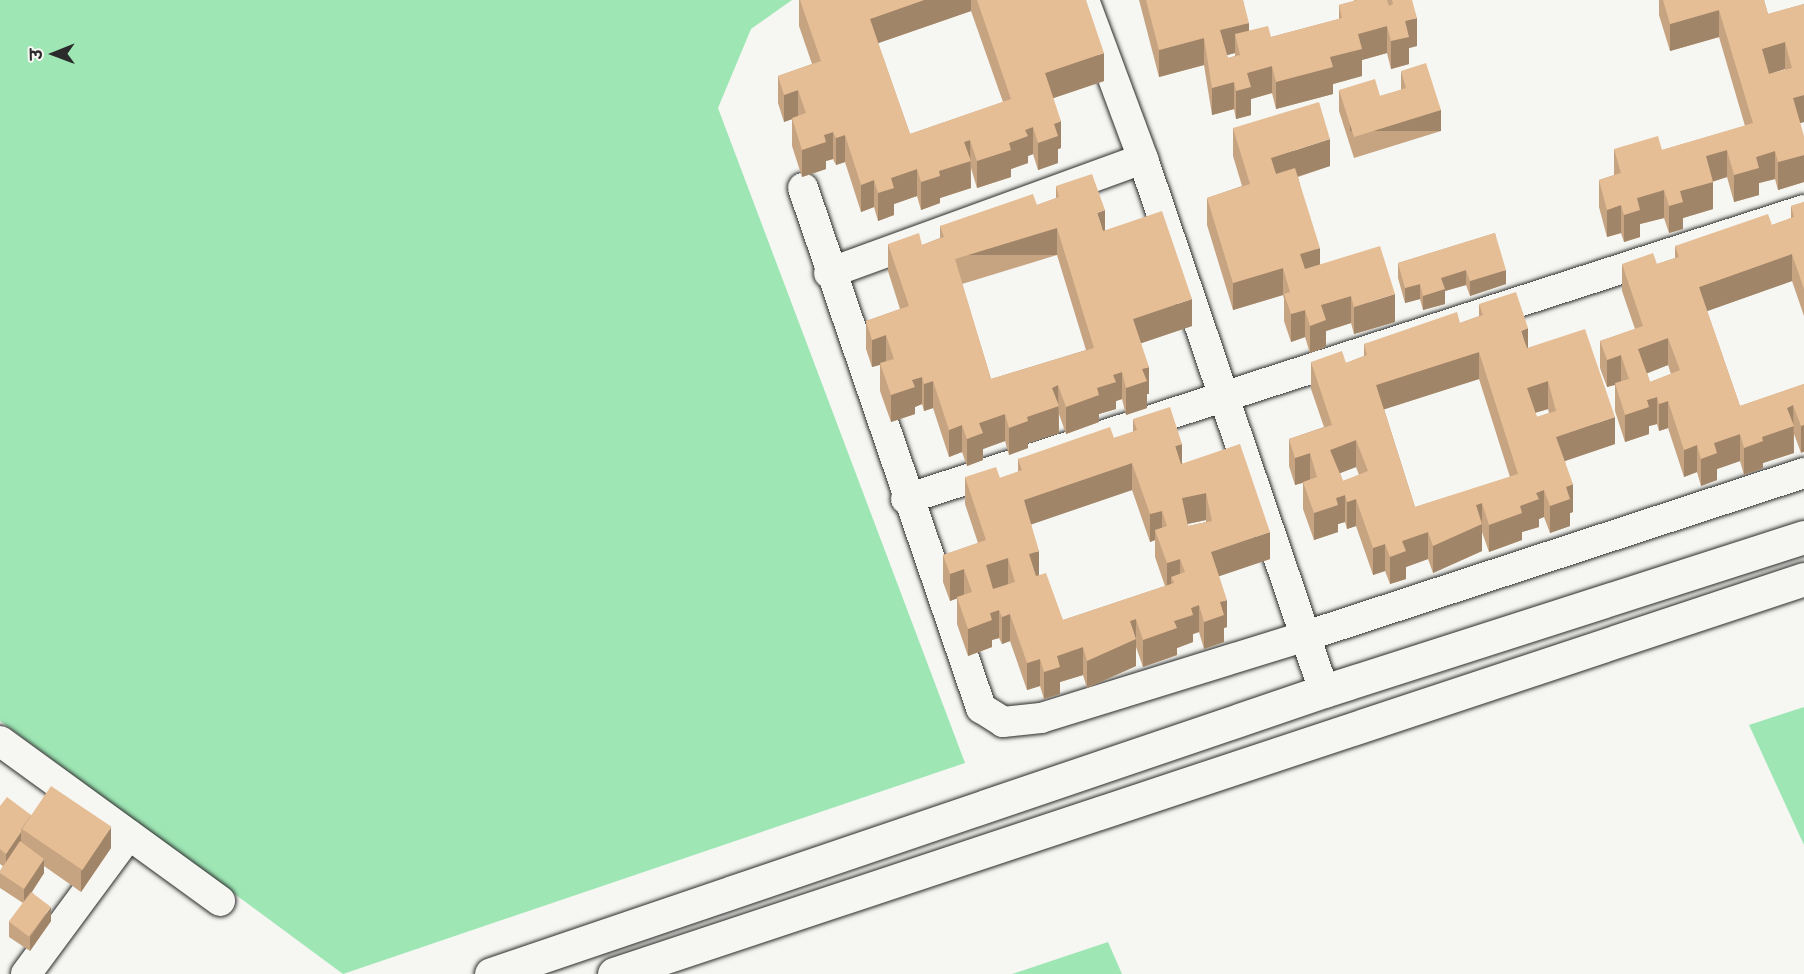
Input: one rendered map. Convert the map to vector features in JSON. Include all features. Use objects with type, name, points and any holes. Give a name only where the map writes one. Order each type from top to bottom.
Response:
[{"type":"street","points":[[1084,0],[1143,159],[1324,691]]},
{"type":"street","points":[[829,273],[1143,159]]},
{"type":"street","points":[[803,188],[829,273],[906,500],[981,708],[1003,722],[1041,718],[1306,636],[1804,473]]},
{"type":"street","points":[[906,500],[1804,210]]},
{"type":"street","points":[[491,974],[1324,691],[1804,537]]},
{"type":"street","points":[[614,974],[1804,579]]},
{"type":"street","points":[[0,741],[220,901]]},
{"type":"street","points":[[26,974],[129,835]]},
{"type":"green space","points":[[0,0],[792,0],[751,29],[718,108],[965,763],[343,974],[0,721]]},
{"type":"green space","points":[[1804,707],[1804,845],[1749,725]]},
{"type":"green space","points":[[1108,942],[1122,974],[1012,974]]},
{"type":"building","points":[[800,0],[924,0],[870,19],[910,134],[1011,99],[977,0],[1086,0],[1104,53],[1045,73],[1061,121],[1054,124],[1058,136],[1038,143],[1033,127],[1025,130],[1028,136],[1009,143],[1011,150],[977,161],[970,140],[964,142],[971,161],[939,171],[940,176],[921,182],[917,169],[891,178],[894,188],[878,193],[874,180],[861,185],[845,135],[836,138],[833,132],[824,135],[826,142],[802,150],[792,118],[806,113],[798,90],[784,95],[778,76],[821,61]]},
{"type":"building","points":[[1146,0],[1243,0],[1249,23],[1220,30],[1228,58],[1240,55],[1235,34],[1268,26],[1271,37],[1342,18],[1339,5],[1357,0],[1387,0],[1389,6],[1393,4],[1392,0],[1412,0],[1417,18],[1405,21],[1409,37],[1391,41],[1387,26],[1358,34],[1362,49],[1330,57],[1333,67],[1276,82],[1272,66],[1247,73],[1251,87],[1236,91],[1234,82],[1212,88],[1204,38],[1159,50]]},
{"type":"building","points":[[1663,0],[1764,0],[1768,14],[1804,4],[1804,95],[1793,98],[1804,136],[1804,155],[1778,162],[1775,151],[1756,157],[1759,168],[1734,175],[1727,150],[1706,156],[1713,182],[1680,191],[1683,202],[1669,206],[1664,190],[1637,198],[1640,210],[1624,215],[1621,205],[1607,210],[1599,180],[1621,173],[1614,149],[1658,136],[1662,150],[1753,123],[1719,10],[1670,24]],"holes":[[[1785,42],[1792,68],[1769,74],[1762,49]]]},
{"type":"building","points":[[1426,63],[1441,110],[1354,137],[1339,90],[1375,79],[1380,96],[1406,88],[1401,71]]},
{"type":"building","points":[[1319,102],[1330,139],[1271,158],[1276,174],[1295,168],[1320,248],[1300,254],[1305,269],[1380,246],[1395,294],[1354,307],[1351,296],[1321,305],[1326,320],[1310,326],[1305,310],[1291,314],[1284,294],[1290,292],[1283,268],[1233,283],[1207,198],[1250,184],[1233,128]]},
{"type":"building","points":[[1092,174],[1105,210],[1097,213],[1103,231],[1162,211],[1192,299],[1133,319],[1149,367],[1142,369],[1147,381],[1126,388],[1122,372],[1113,375],[1116,382],[1097,388],[1099,395],[1066,407],[1058,385],[1052,388],[1059,406],[1027,417],[1028,421],[1009,428],[1005,414],[979,423],[983,433],[967,439],[962,425],[949,430],[933,381],[924,384],[922,377],[912,380],[915,387],[891,395],[880,363],[894,359],[886,335],[872,340],[866,321],[909,306],[888,244],[919,233],[922,245],[944,237],[940,226],[1033,194],[1037,205],[1059,197],[1056,186]],"holes":[[[1057,228],[1094,348],[991,379],[955,259]]]},
{"type":"building","points":[[1804,202],[1804,289],[1792,254],[1699,287],[1740,406],[1804,384],[1804,425],[1801,426],[1793,405],[1787,408],[1794,426],[1762,437],[1763,441],[1744,448],[1740,434],[1714,443],[1717,453],[1701,459],[1697,445],[1684,450],[1668,401],[1659,404],[1657,397],[1647,400],[1649,407],[1625,415],[1615,383],[1629,379],[1621,355],[1607,360],[1600,341],[1643,326],[1622,264],[1653,253],[1657,264],[1679,257],[1675,246],[1768,214],[1772,225],[1794,217],[1791,206]],"holes":[[[1668,338],[1680,370],[1650,382],[1638,349]]]},
{"type":"building","points":[[1495,233],[1506,270],[1470,281],[1466,270],[1441,278],[1445,289],[1423,296],[1420,284],[1405,288],[1398,263]]},
{"type":"building","points":[[1516,292],[1528,328],[1521,331],[1527,348],[1585,329],[1615,417],[1556,437],[1573,484],[1566,487],[1570,499],[1550,506],[1544,490],[1536,493],[1539,499],[1520,506],[1522,513],[1489,525],[1482,503],[1476,505],[1482,524],[1433,546],[1428,532],[1402,541],[1406,551],[1390,557],[1385,544],[1373,548],[1356,499],[1347,502],[1345,495],[1336,498],[1338,505],[1314,513],[1303,482],[1317,477],[1310,453],[1295,458],[1289,439],[1332,425],[1311,362],[1342,351],[1346,363],[1367,355],[1364,344],[1457,312],[1460,323],[1483,315],[1479,304]],"holes":[[[1479,352],[1518,474],[1415,507],[1376,385]],[[1548,381],[1556,411],[1537,417],[1527,388]],[[1356,440],[1368,471],[1343,481],[1330,450]]]},
{"type":"building","points":[[1170,407],[1182,444],[1175,446],[1181,464],[1240,444],[1270,532],[1211,552],[1227,600],[1220,602],[1224,615],[1204,622],[1199,605],[1191,608],[1193,615],[1174,621],[1177,628],[1143,640],[1136,619],[1130,621],[1136,639],[1087,661],[1083,647],[1057,656],[1060,667],[1044,672],[1040,659],[1027,663],[1010,614],[1002,617],[999,610],[990,613],[992,620],[968,629],[957,597],[972,592],[964,569],[950,574],[943,555],[986,540],[965,477],[996,467],[1000,478],[1022,470],[1018,459],[1110,427],[1114,438],[1137,430],[1133,419]],"holes":[[[1132,463],[1150,514],[1162,511],[1167,526],[1155,530],[1167,563],[1180,559],[1185,572],[1171,577],[1174,583],[1063,620],[1046,573],[1036,576],[1029,554],[1039,551],[1024,500]],[[1206,493],[1212,521],[1188,526],[1182,498]],[[1008,558],[1015,582],[993,589],[986,565]]]},
{"type":"building","points":[[51,786],[112,827],[82,870],[22,829]]},
{"type":"building","points":[[7,797],[31,815],[6,854],[0,849],[0,806]]},
{"type":"building","points":[[20,841],[44,859],[24,889],[0,873]]},
{"type":"building","points":[[31,892],[51,907],[29,937],[9,922]]}]
